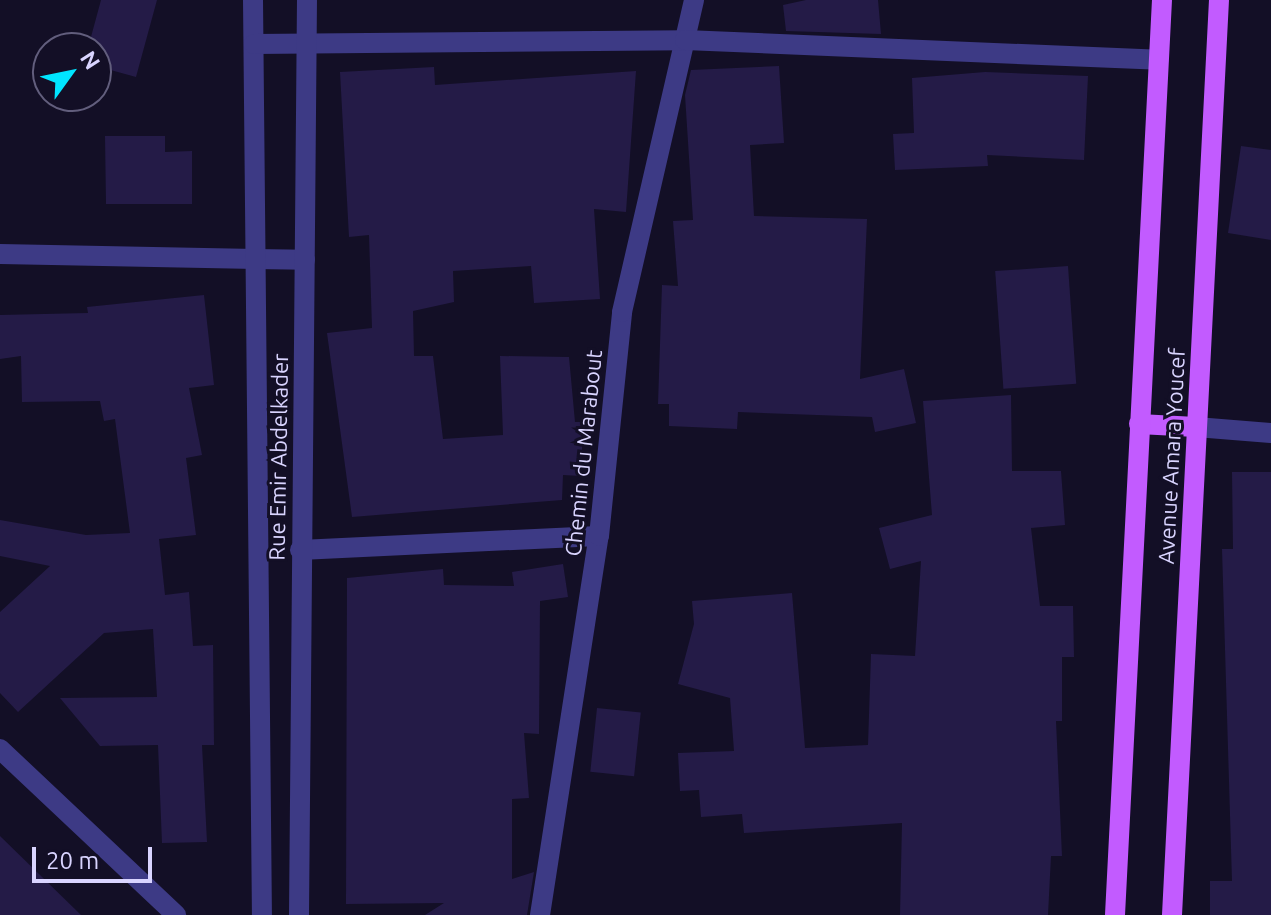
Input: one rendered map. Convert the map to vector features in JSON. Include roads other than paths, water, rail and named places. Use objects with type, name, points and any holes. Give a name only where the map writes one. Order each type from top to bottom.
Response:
[{"type":"main road","name":"Avenue Amara Youcef","points":[[1115,915],[1162,0]]},
{"type":"main road","name":"Avenue Amara Youcef","points":[[1172,915],[1219,0]]},
{"type":"main road","points":[[1139,424],[1196,427]]},
{"type":"street","name":"Rue Emir Abdelkader","points":[[253,0],[262,915]]},
{"type":"street","name":"Rue Emir Abdelkader","points":[[299,915],[307,0]]},
{"type":"street","name":"Chemin du Marabout","points":[[540,915],[599,536],[622,312],[694,0]]},
{"type":"street","points":[[254,44],[308,48],[685,40],[1159,60]]},
{"type":"street","points":[[0,254],[305,260]]},
{"type":"street","points":[[1196,427],[1271,433]]},
{"type":"street","points":[[300,550],[599,536]]},
{"type":"street","points":[[0,749],[176,915]]}]
